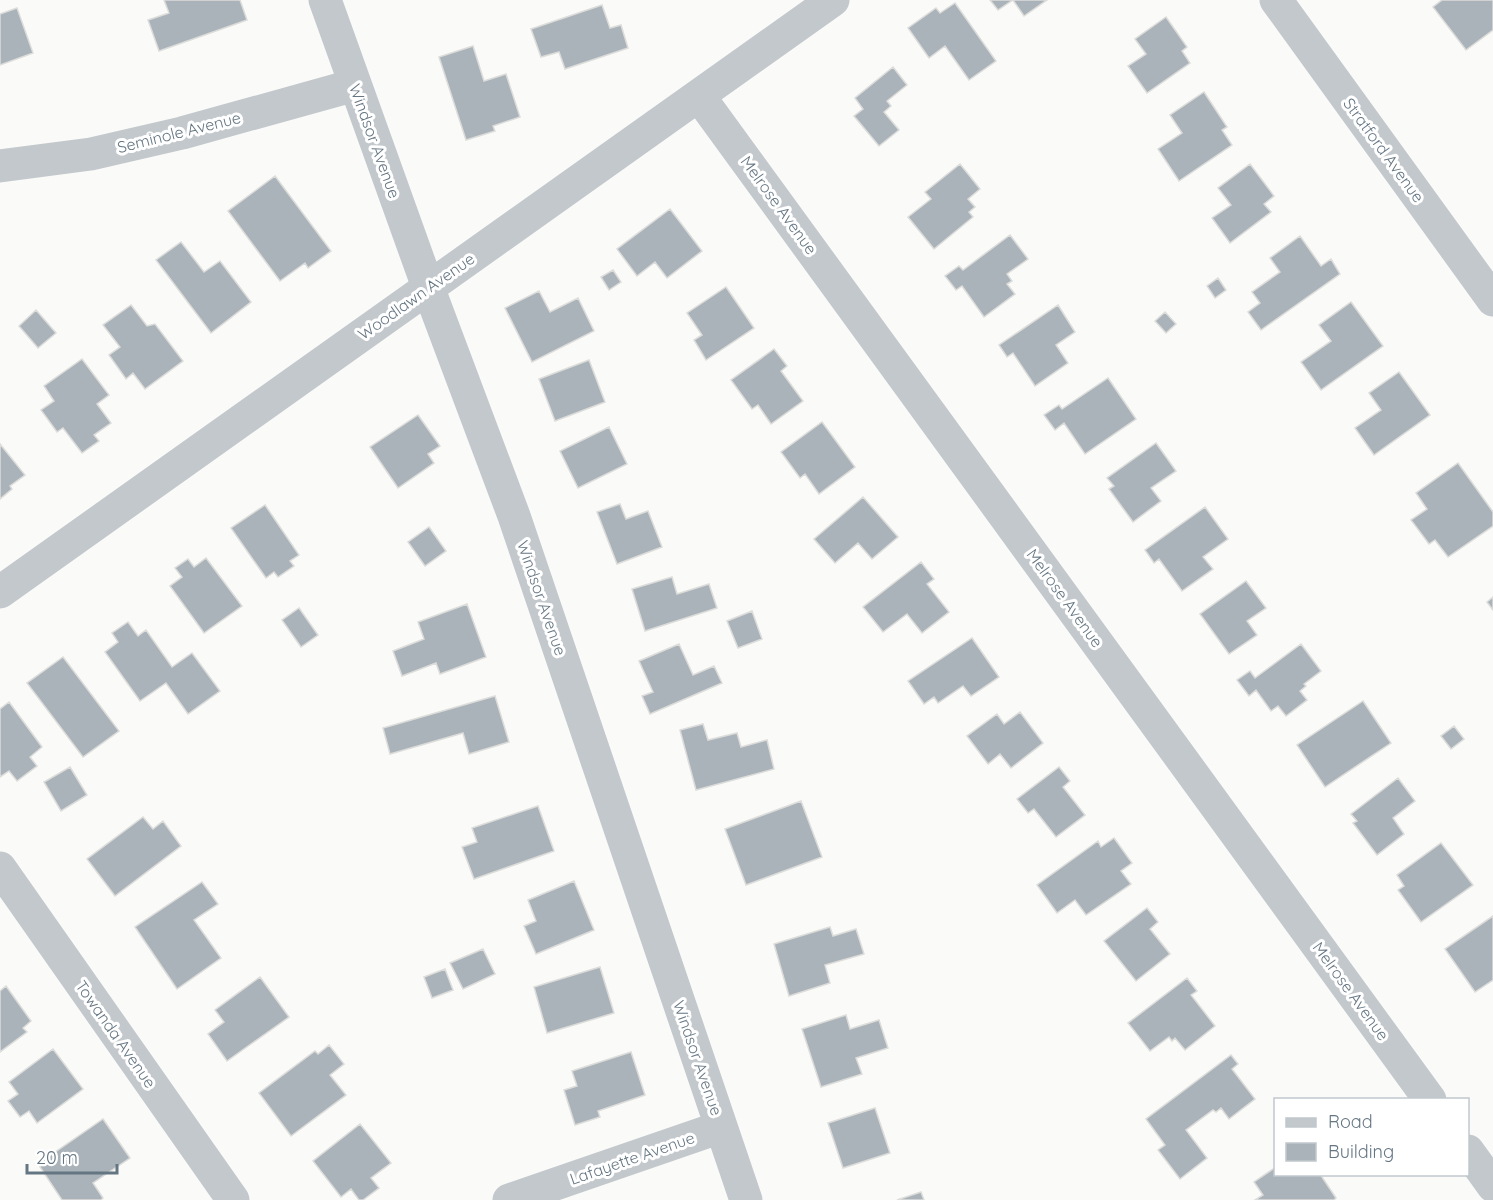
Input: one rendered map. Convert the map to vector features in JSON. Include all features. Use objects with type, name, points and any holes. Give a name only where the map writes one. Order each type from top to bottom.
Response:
[{"type":"street","name":"Windsor Avenue","points":[[325,0],[428,287],[514,516],[746,1200]]},
{"type":"street","name":"Woodlawn Avenue","points":[[0,592],[833,0]]},
{"type":"street","name":"Stratford Avenue","points":[[1276,0],[1493,300]]},
{"type":"street","name":"Seminole Avenue","points":[[0,166],[103,151],[182,133],[355,85]]},
{"type":"street","name":"Melrose Avenue","points":[[699,96],[1429,1098]]},
{"type":"street","name":"Towanda Avenue","points":[[0,868],[233,1200]]},
{"type":"street","name":"Lafayette Avenue","points":[[508,1200],[721,1127]]},
{"type":"street","points":[[1469,1154],[1493,1186]]},
{"type":"building","points":[[164,0],[240,0],[247,20],[159,51],[148,20],[169,13]]},
{"type":"building","points":[[990,0],[1013,0],[998,10]]},
{"type":"building","points":[[1013,0],[1047,0],[1024,16]]},
{"type":"building","points":[[1442,0],[1493,0],[1493,30],[1466,50],[1433,7]]},
{"type":"building","points":[[955,3],[996,61],[969,80],[945,46],[929,58],[908,28],[936,8],[940,13]]},
{"type":"building","points":[[602,5],[610,28],[621,25],[628,48],[565,69],[559,52],[541,57],[531,29]]},
{"type":"building","points":[[17,8],[33,53],[0,65],[0,14]]},
{"type":"building","points":[[1166,17],[1187,47],[1182,51],[1190,63],[1147,93],[1128,66],[1146,54],[1135,39]]},
{"type":"building","points":[[473,46],[484,81],[506,74],[520,117],[493,126],[495,131],[466,140],[439,57]]},
{"type":"building","points":[[893,67],[907,85],[887,101],[891,106],[884,112],[899,130],[879,146],[854,116],[863,109],[855,98]]},
{"type":"building","points":[[1204,92],[1227,127],[1222,130],[1232,145],[1179,181],[1158,149],[1182,133],[1170,115]]},
{"type":"building","points":[[960,164],[980,189],[968,199],[975,207],[969,212],[973,217],[934,249],[908,217],[931,199],[925,192]]},
{"type":"building","points":[[1250,164],[1274,196],[1264,204],[1271,212],[1230,243],[1212,218],[1231,205],[1218,188]]},
{"type":"building","points":[[275,176],[331,251],[308,268],[305,263],[280,281],[228,211]]},
{"type":"building","points":[[670,209],[702,251],[667,278],[655,262],[637,276],[617,249]]},
{"type":"building","points":[[1010,235],[1028,259],[1007,274],[1012,281],[1007,284],[1015,294],[984,317],[962,286],[956,290],[945,276],[959,266],[963,270]]},
{"type":"building","points":[[1300,236],[1321,266],[1331,259],[1340,274],[1261,330],[1248,312],[1260,303],[1252,292],[1280,272],[1270,258]]},
{"type":"building","points":[[181,242],[204,272],[220,261],[251,302],[211,333],[156,260]]},
{"type":"building","points":[[613,270],[621,282],[609,290],[601,277]]},
{"type":"building","points":[[1218,278],[1226,290],[1215,298],[1207,286]]},
{"type":"building","points":[[726,287],[754,328],[706,360],[694,340],[702,335],[687,313]]},
{"type":"building","points":[[539,291],[550,312],[578,298],[594,331],[532,362],[505,308]]},
{"type":"building","points":[[1351,302],[1383,346],[1321,390],[1301,362],[1331,341],[1319,325]]},
{"type":"building","points":[[131,305],[147,326],[155,324],[183,361],[145,389],[133,373],[126,379],[109,355],[120,347],[103,325]]},
{"type":"building","points":[[1058,305],[1075,332],[1056,345],[1068,363],[1035,386],[1013,353],[1007,357],[999,345]]},
{"type":"building","points":[[36,310],[56,333],[38,348],[19,326]]},
{"type":"building","points":[[1165,312],[1176,324],[1166,333],[1155,321]]},
{"type":"building","points":[[774,349],[787,366],[781,371],[803,401],[771,424],[758,405],[752,409],[731,380]]},
{"type":"building","points":[[82,359],[109,395],[97,404],[111,423],[94,435],[99,441],[82,453],[63,428],[57,432],[41,410],[54,401],[44,386]]},
{"type":"building","points":[[589,360],[605,402],[555,421],[539,379]]},
{"type":"building","points":[[1399,372],[1430,415],[1374,455],[1355,428],[1381,410],[1369,393]]},
{"type":"building","points":[[1108,378],[1136,419],[1085,454],[1064,423],[1055,430],[1044,415],[1059,405],[1062,409]]},
{"type":"building","points":[[418,415],[440,446],[428,454],[434,463],[398,488],[370,447]]},
{"type":"building","points":[[822,422],[855,467],[819,494],[805,474],[800,478],[781,452]]},
{"type":"building","points":[[609,427],[627,464],[578,488],[560,451]]},
{"type":"building","points":[[1156,443],[1176,471],[1151,488],[1161,501],[1133,522],[1109,489],[1114,486],[1107,478]]},
{"type":"building","points":[[0,444],[25,475],[10,486],[12,489],[0,499]]},
{"type":"building","points":[[1458,463],[1493,512],[1493,526],[1448,557],[1435,540],[1429,544],[1411,520],[1427,509],[1416,493]]},
{"type":"building","points":[[863,497],[898,537],[872,559],[858,543],[835,563],[814,539]]},
{"type":"building","points":[[620,504],[626,519],[648,511],[662,547],[617,564],[597,512]]},
{"type":"building","points":[[265,505],[299,555],[290,561],[294,566],[278,577],[274,572],[266,578],[231,528]]},
{"type":"building","points":[[1205,507],[1228,539],[1203,557],[1213,569],[1182,591],[1159,559],[1154,563],[1145,550]]},
{"type":"building","points":[[429,527],[446,551],[425,566],[408,542]]},
{"type":"building","points":[[206,558],[242,606],[204,633],[170,586],[182,577],[175,568],[188,559],[194,567]]},
{"type":"building","points":[[921,562],[934,579],[927,584],[949,612],[922,633],[907,614],[883,632],[863,607]]},
{"type":"building","points":[[672,577],[677,594],[709,584],[717,608],[645,631],[632,589]]},
{"type":"building","points":[[1246,581],[1266,608],[1247,621],[1257,635],[1229,654],[1200,614]]},
{"type":"building","points":[[1493,597],[1493,610],[1487,602]]},
{"type":"building","points":[[467,604],[486,657],[440,674],[436,663],[402,676],[393,651],[424,639],[418,622]]},
{"type":"building","points":[[299,608],[318,635],[301,647],[282,620]]},
{"type":"building","points":[[752,611],[762,639],[738,648],[727,621]]},
{"type":"building","points":[[128,622],[138,636],[146,630],[172,667],[192,653],[220,691],[188,714],[166,683],[140,701],[105,652],[118,642],[112,633]]},
{"type":"building","points":[[972,638],[999,677],[971,696],[963,686],[938,703],[934,697],[924,704],[908,681]]},
{"type":"building","points":[[679,644],[693,675],[714,666],[722,683],[650,714],[642,696],[653,692],[639,661]]},
{"type":"building","points":[[1301,644],[1321,671],[1304,684],[1306,686],[1300,691],[1307,700],[1286,716],[1278,706],[1271,711],[1256,690],[1249,696],[1237,680],[1250,671],[1255,678]]},
{"type":"building","points":[[63,657],[119,731],[83,757],[27,683]]},
{"type":"building","points":[[495,696],[509,742],[469,754],[463,733],[390,754],[383,728]]},
{"type":"building","points":[[1363,701],[1391,743],[1325,787],[1297,745]]},
{"type":"building","points":[[9,702],[42,747],[30,757],[37,766],[17,781],[9,771],[0,777],[0,709]]},
{"type":"building","points":[[1020,712],[1043,743],[1011,768],[1000,754],[988,764],[967,736],[997,714],[1004,724]]},
{"type":"building","points":[[703,724],[708,740],[737,733],[741,747],[767,740],[774,769],[696,790],[680,730]]},
{"type":"building","points":[[1454,726],[1464,739],[1451,749],[1441,736]]},
{"type":"building","points":[[70,767],[87,795],[61,811],[44,782]]},
{"type":"building","points":[[1059,767],[1070,781],[1063,787],[1085,815],[1056,837],[1034,809],[1028,813],[1017,799]]},
{"type":"building","points":[[1398,778],[1415,801],[1393,818],[1404,834],[1377,855],[1353,823],[1357,821],[1351,814]]},
{"type":"building","points":[[801,801],[822,857],[746,885],[725,829]]},
{"type":"building","points":[[538,806],[554,851],[474,879],[462,847],[477,842],[472,828]]},
{"type":"building","points":[[143,817],[153,829],[163,821],[181,846],[115,896],[87,859]]},
{"type":"building","points":[[1114,838],[1132,863],[1121,871],[1131,884],[1086,915],[1075,900],[1057,913],[1037,885],[1098,841],[1101,847]]},
{"type":"building","points":[[1441,843],[1473,885],[1421,922],[1398,890],[1404,886],[1397,875]]},
{"type":"building","points":[[574,881],[594,930],[536,954],[524,926],[536,921],[528,900]]},
{"type":"building","points":[[202,882],[218,904],[194,920],[221,958],[177,989],[135,927]]},
{"type":"building","points":[[1147,908],[1158,922],[1150,929],[1170,954],[1136,981],[1104,941]]},
{"type":"building","points":[[1493,916],[1493,980],[1475,992],[1445,949]]},
{"type":"building","points":[[830,927],[833,936],[856,929],[864,954],[825,965],[830,983],[789,996],[774,944]]},
{"type":"building","points":[[483,949],[495,974],[463,989],[450,963]]},
{"type":"building","points":[[600,967],[614,1013],[547,1033],[534,987]]},
{"type":"building","points":[[445,969],[453,990],[432,998],[424,977]]},
{"type":"building","points":[[260,977],[289,1017],[227,1061],[208,1034],[224,1022],[215,1010]]},
{"type":"building","points":[[1187,978],[1197,991],[1191,995],[1215,1026],[1185,1050],[1175,1038],[1172,1041],[1169,1037],[1150,1051],[1128,1023]]},
{"type":"building","points":[[6,986],[31,1021],[23,1028],[27,1032],[0,1052],[0,991]]},
{"type":"building","points":[[846,1015],[850,1029],[879,1020],[888,1048],[856,1058],[862,1074],[821,1087],[802,1029]]},
{"type":"building","points":[[329,1045],[344,1064],[330,1075],[346,1095],[291,1136],[259,1093],[315,1051],[318,1054]]},
{"type":"building","points":[[53,1049],[83,1089],[37,1123],[29,1111],[20,1117],[8,1101],[18,1094],[9,1082]]},
{"type":"building","points":[[631,1052],[645,1095],[598,1111],[600,1117],[575,1125],[564,1090],[577,1086],[572,1071]]},
{"type":"building","points":[[1231,1055],[1238,1064],[1232,1069],[1255,1099],[1229,1119],[1221,1108],[1216,1112],[1213,1110],[1186,1130],[1207,1158],[1180,1179],[1158,1150],[1165,1145],[1146,1119]]},
{"type":"building","points":[[875,1108],[890,1153],[843,1168],[828,1123]]},
{"type":"building","points":[[103,1119],[130,1158],[93,1183],[103,1198],[101,1200],[62,1200],[38,1164]]},
{"type":"building","points":[[360,1124],[391,1163],[371,1178],[379,1188],[363,1200],[359,1200],[351,1189],[341,1197],[313,1161]]},
{"type":"building","points":[[1274,1168],[1274,1176],[1321,1176],[1336,1198],[1334,1200],[1255,1200],[1263,1195],[1254,1182]]},
{"type":"building","points":[[921,1192],[924,1200],[897,1200]]}]
